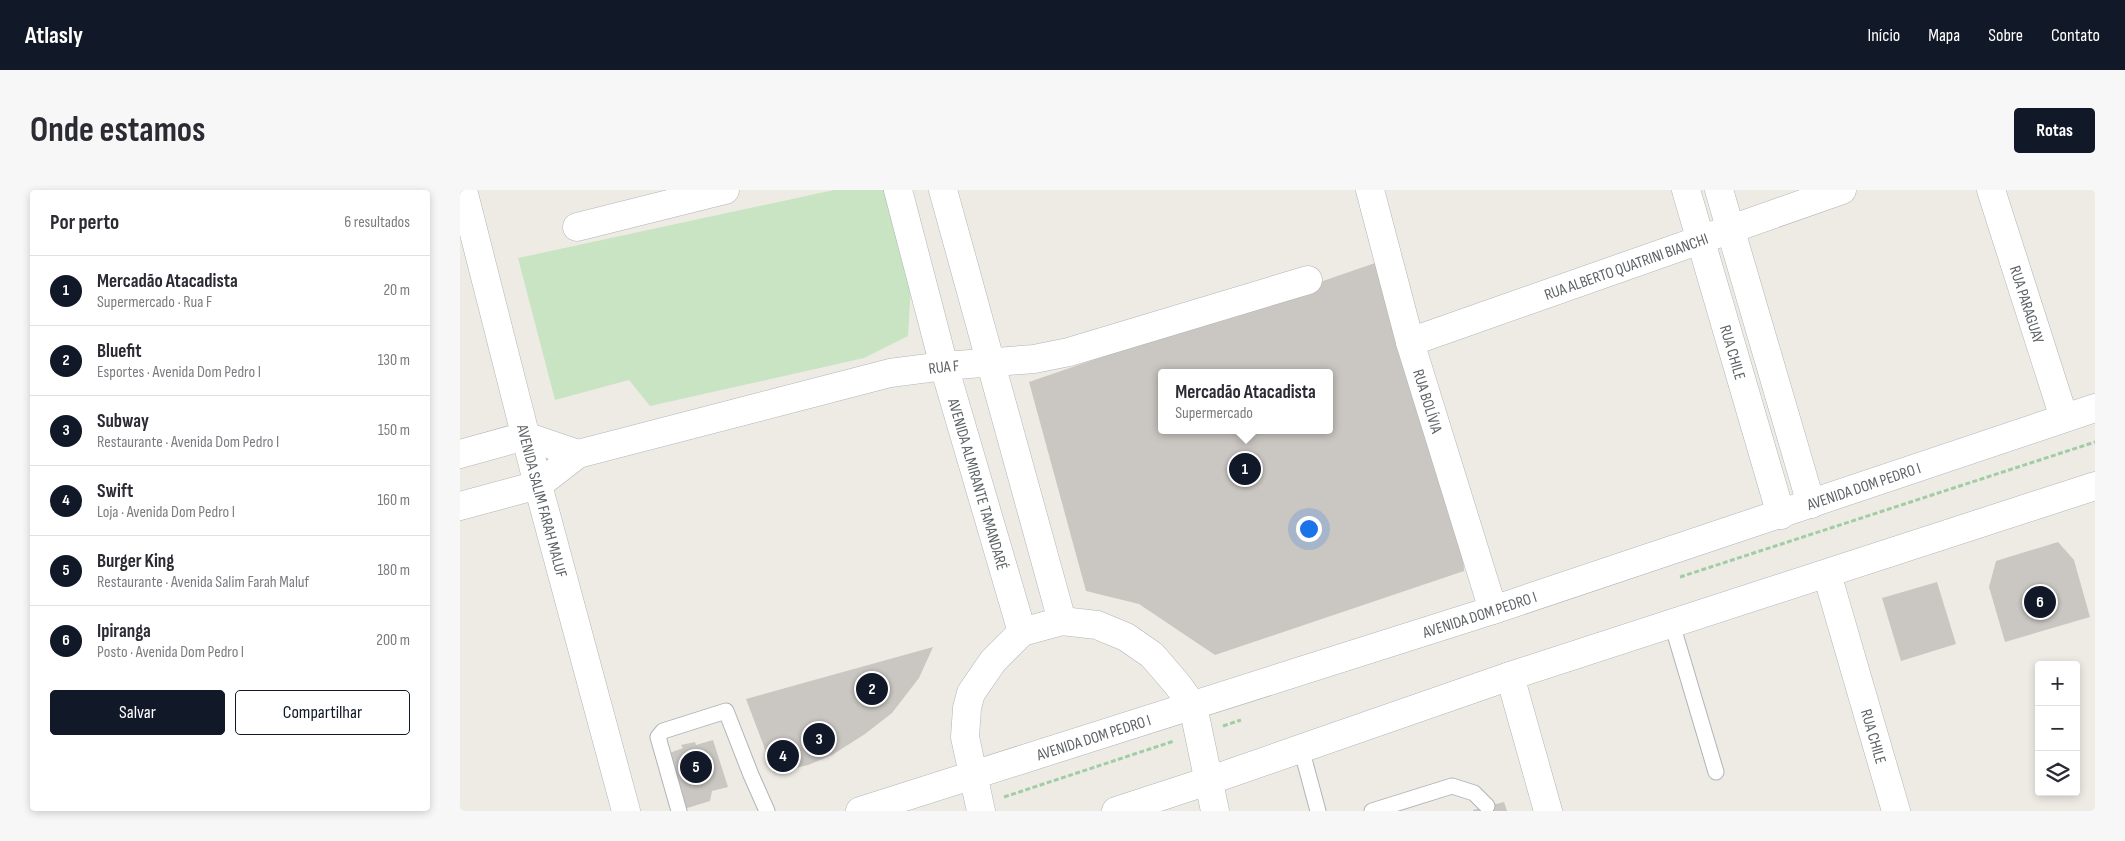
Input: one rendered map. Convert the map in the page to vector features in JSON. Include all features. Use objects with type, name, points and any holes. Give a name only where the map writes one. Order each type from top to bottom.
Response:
[{"type":"street","name":"AVENIDA SALIM FARAH MALUF","points":[[463,190],[471,266],[525,436],[626,811]]},
{"type":"street","points":[[577,227],[725,190]]},
{"type":"street","name":"AVENIDA ALMIRANTE TAMANDARÉ","points":[[898,190],[944,366],[1022,632]]},
{"type":"street","points":[[943,190],[1062,621]]},
{"type":"street","name":"RUA BOLÍVIA","points":[[1370,190],[1410,342],[1493,610]]},
{"type":"street","name":"RUA CHILE","points":[[1686,190],[1781,515]]},
{"type":"street","name":"RUA CHILE","points":[[1719,190],[1811,504]]},
{"type":"street","name":"RUA ALBERTO QUATRINI BIANCHI","points":[[1410,342],[1729,228],[1842,190]]},
{"type":"street","name":"RUA PARAGUAY","points":[[1992,190],[2064,418]]},
{"type":"street","name":"RUA F","points":[[578,454],[890,373],[1034,358],[1069,352],[1308,280]]},
{"type":"street","name":"AVENIDA DOM PEDRO I","points":[[860,811],[1493,610],[1781,515],[2095,408]]},
{"type":"street","points":[[460,454],[525,436],[578,454]]},
{"type":"street","points":[[460,506],[538,485],[578,454]]},
{"type":"street","points":[[1116,811],[1510,676],[2094,490]]},
{"type":"street","name":"RUA CHILE","points":[[1827,574],[1896,811]]},
{"type":"street","points":[[981,811],[975,774],[965,737],[967,708],[971,693],[993,661],[1022,632],[1062,621],[1097,624],[1126,637],[1152,655],[1193,706],[1215,811]]},
{"type":"street","points":[[1510,676],[1548,811]]},
{"type":"lane","points":[[1672,624],[1716,772]]},
{"type":"lane","points":[[679,811],[658,737],[663,731],[726,711],[767,811]]},
{"type":"lane","points":[[1301,748],[1318,811]]},
{"type":"lane","points":[[1372,811],[1452,786],[1474,793],[1487,806]]},
{"type":"green space","points":[[834,190],[888,190],[911,286],[908,336],[864,358],[650,406],[629,380],[555,400],[518,258]]},
{"type":"building","points":[[1378,262],[1463,556],[1464,571],[1215,655],[1139,604],[1086,591],[1029,382]]},
{"type":"building","points":[[2058,542],[2074,560],[2090,617],[2005,642],[1989,587],[1996,561]]},
{"type":"building","points":[[1937,582],[1956,644],[1901,661],[1882,598]]},
{"type":"building","points":[[933,647],[919,678],[892,713],[865,734],[832,755],[808,765],[774,773],[746,699]]},
{"type":"building","points":[[713,740],[728,787],[712,791],[710,801],[684,809],[667,754],[683,748],[681,745],[695,742],[696,745]]},
{"type":"building","points":[[1504,802],[1507,811],[1473,811],[1473,810]]},
{"type":"place","name":"Mercadão Atacadista","points":[[1245,469]]},
{"type":"place","name":"Ipiranga","points":[[2040,602]]},
{"type":"place","name":"Bluefit","points":[[872,689]]},
{"type":"place","name":"Subway","points":[[819,739]]},
{"type":"place","name":"Swift","points":[[783,756]]},
{"type":"place","name":"Burger King","points":[[696,767]]}]
